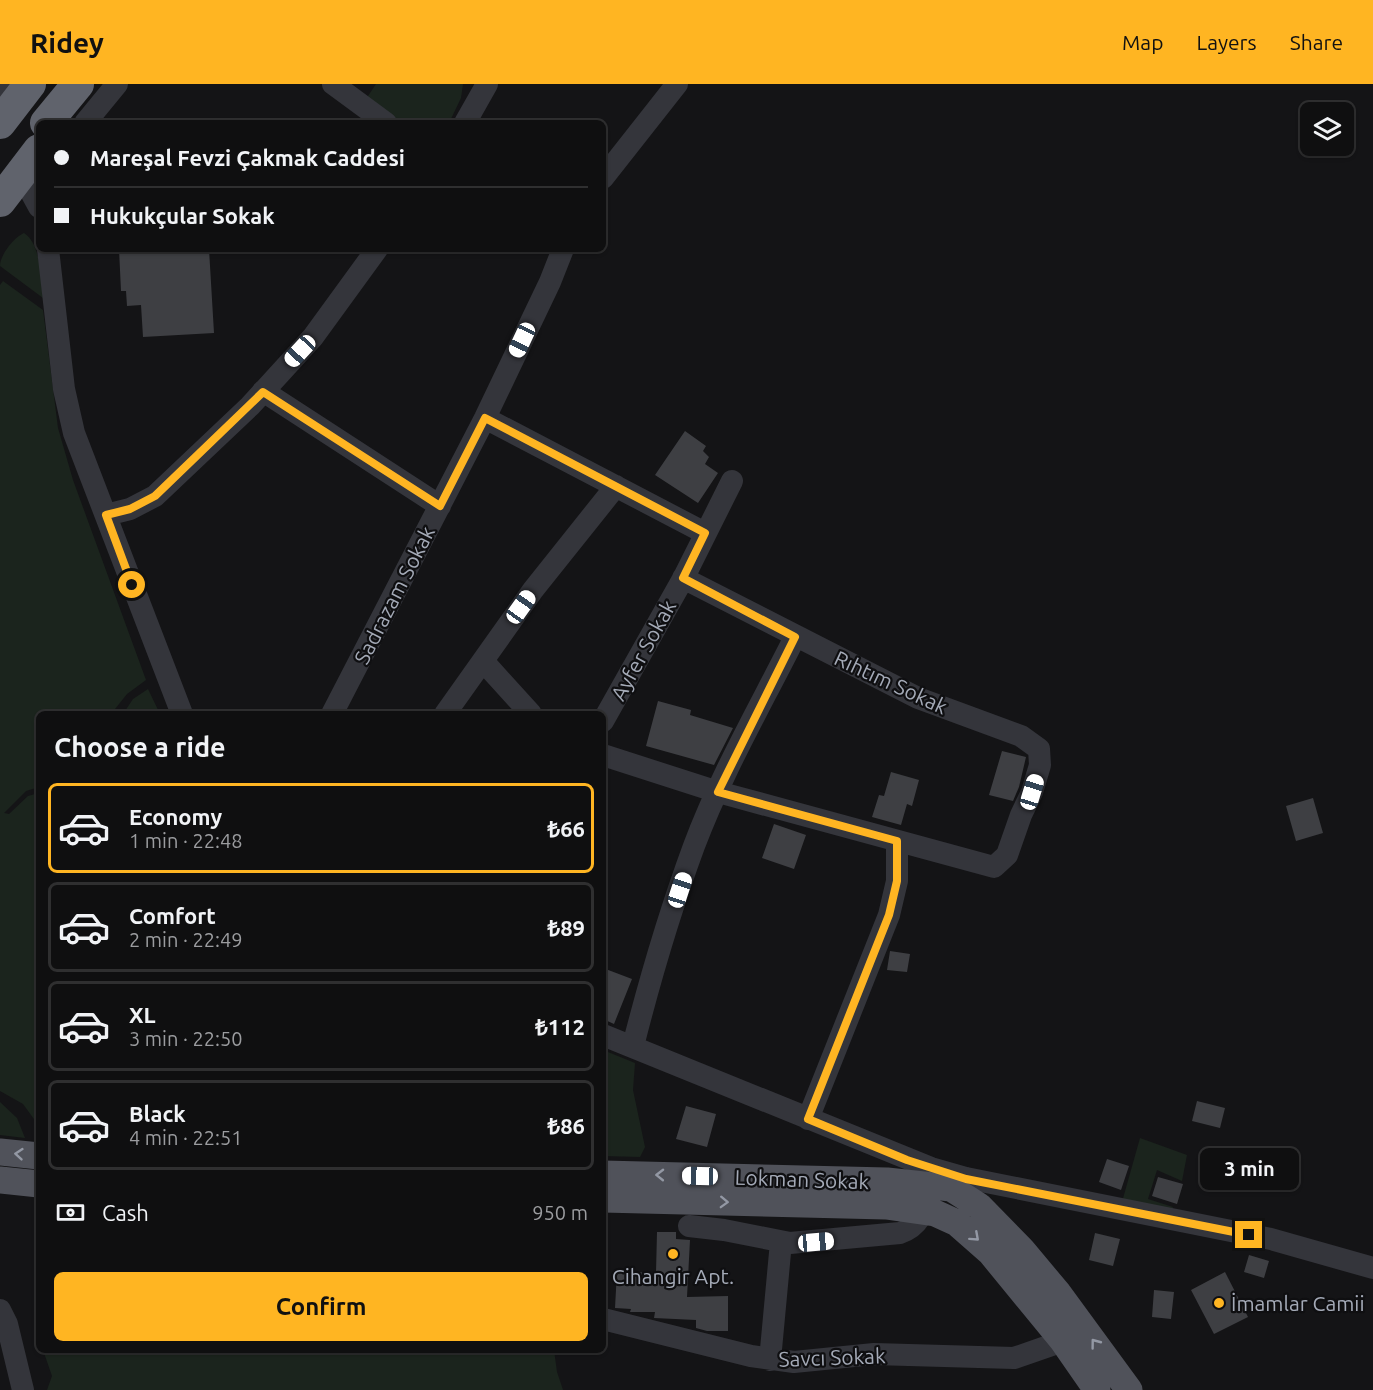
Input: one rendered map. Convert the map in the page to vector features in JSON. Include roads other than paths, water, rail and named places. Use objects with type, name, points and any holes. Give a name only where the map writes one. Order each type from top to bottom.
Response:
[{"type":"highway","points":[[0,123],[30,84]]},
{"type":"highway","points":[[48,120],[78,84]]},
{"type":"highway","points":[[59,120],[84,84]]},
{"type":"highway","points":[[0,201],[28,158]]},
{"type":"main road","points":[[0,1152],[36,1156]]},
{"type":"main road","name":"Lokman Sokak","points":[[606,1174],[797,1178],[930,1176],[944,1186],[961,1192],[999,1226],[1058,1293],[1129,1390]]},
{"type":"main road","points":[[0,1180],[36,1184]]},
{"type":"main road","name":"Lokman Sokak","points":[[606,1199],[886,1206],[924,1210],[957,1222],[981,1242],[1063,1341],[1097,1390]]},
{"type":"street","points":[[0,94],[5,84]]},
{"type":"street","points":[[87,120],[117,84]]},
{"type":"street","points":[[333,84],[382,120]]},
{"type":"street","points":[[606,174],[677,84]]},
{"type":"street","points":[[467,120],[486,85]]},
{"type":"street","points":[[28,158],[36,194]]},
{"type":"street","points":[[48,252],[68,412],[85,466],[181,711]]},
{"type":"street","points":[[106,515],[130,509],[155,496],[263,392],[313,338],[375,252]]},
{"type":"street","name":"Sadrazam Sokak","points":[[334,711],[485,418],[557,252]]},
{"type":"street","points":[[263,392],[440,506]]},
{"type":"street","points":[[485,418],[705,533]]},
{"type":"street","name":"Ayfer Sokak","points":[[606,716],[683,578],[732,481]]},
{"type":"street","points":[[447,711],[533,590],[616,486]]},
{"type":"street","name":"Rıhtım Sokak","points":[[683,578],[918,698],[1021,736],[1039,749],[1040,765],[1032,792],[1021,814],[1007,855],[994,867],[897,841]]},
{"type":"street","points":[[633,1046],[645,1000],[694,845],[795,637]]},
{"type":"street","points":[[483,660],[528,711]]},
{"type":"street","points":[[606,756],[718,792],[897,841],[897,881],[889,915],[808,1119]]},
{"type":"street","points":[[606,1036],[808,1119],[930,1176],[966,1179],[1271,1239],[1373,1269]]},
{"type":"street","points":[[689,1226],[724,1230],[781,1242],[816,1242],[900,1233],[916,1225],[924,1210],[930,1176]]},
{"type":"street","points":[[770,1360],[781,1242]]},
{"type":"street","points":[[0,1310],[7,1324],[22,1390]]},
{"type":"street","name":"Savcı Sokak","points":[[606,1321],[770,1360],[813,1361],[891,1354],[1014,1358],[1063,1341]]},
{"type":"place","name":"Cihangir Apt.","points":[[673,1254]]},
{"type":"place","name":"İmamlar Camii","points":[[1219,1303]]}]
